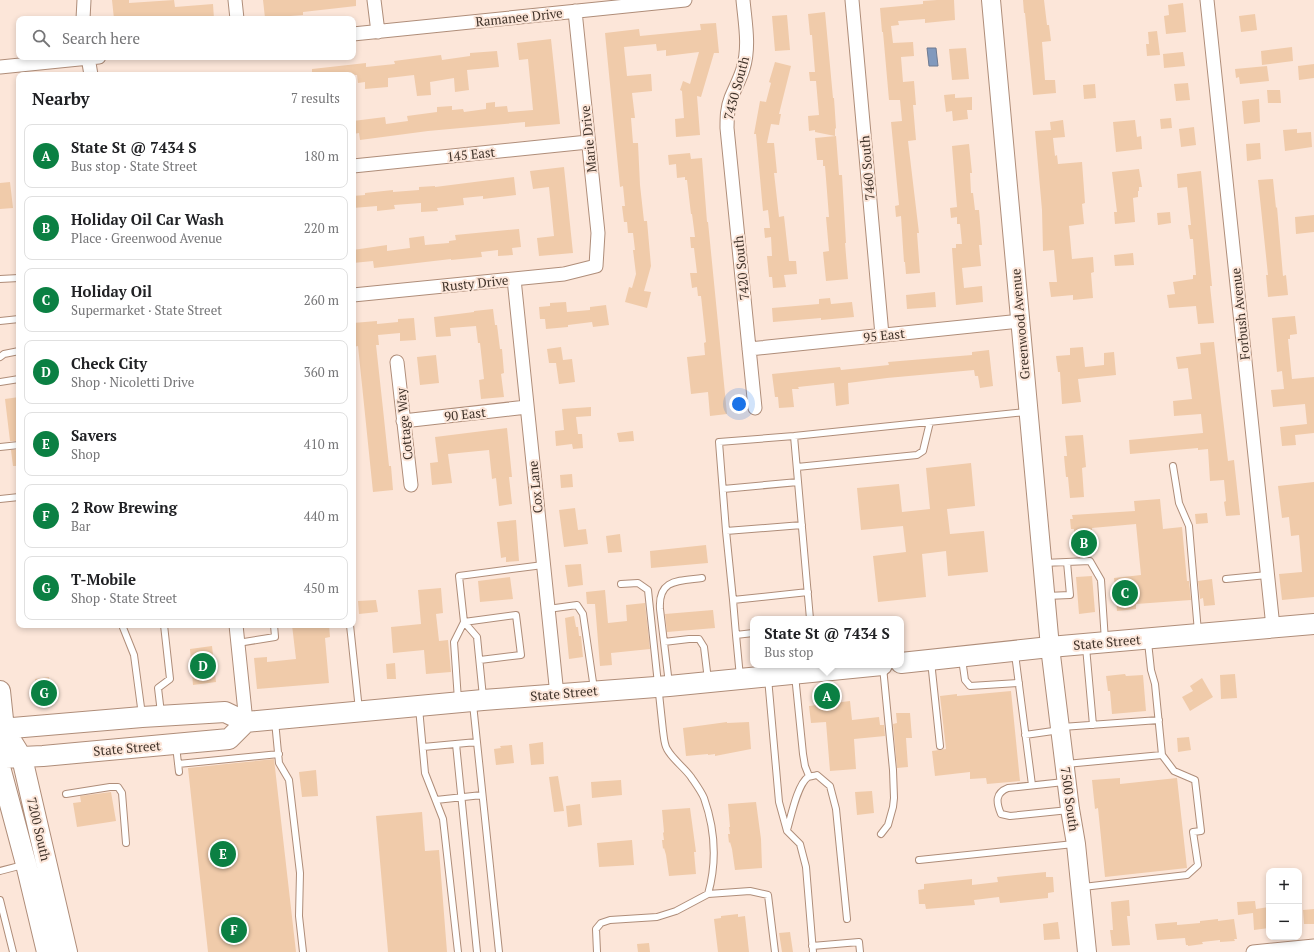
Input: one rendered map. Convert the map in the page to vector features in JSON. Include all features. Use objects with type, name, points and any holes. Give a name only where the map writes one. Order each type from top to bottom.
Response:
[{"type":"main road","name":"State Street","points":[[904,663],[1050,647],[1314,624]]},
{"type":"main road","name":"State Street","points":[[0,758],[22,758],[229,739],[246,722],[471,701],[557,695],[595,690],[664,686],[795,674],[815,668]]},
{"type":"main road","points":[[0,691],[1,735],[162,715],[225,712],[246,722]]},
{"type":"main road","name":"7200 South","points":[[1,735],[22,758],[67,952]]},
{"type":"main road","name":"7200 South","points":[[0,767],[26,864],[47,952]]},
{"type":"street","points":[[83,16],[84,0]]},
{"type":"street","points":[[236,0],[237,16]]},
{"type":"street","points":[[374,0],[378,32]]},
{"type":"street","name":"Ramanee Drive","points":[[356,34],[685,0]]},
{"type":"street","name":"7430 South","points":[[726,128],[727,113],[731,98],[743,68],[746,54],[742,0]]},
{"type":"street","name":"7460 South","points":[[852,0],[882,335]]},
{"type":"street","name":"Greenwood Avenue","points":[[991,0],[1041,563],[1050,647]]},
{"type":"street","name":"Forbush Avenue","points":[[1207,0],[1273,627]]},
{"type":"street","name":"Marie Drive","points":[[575,11],[598,233],[596,266]]},
{"type":"street","points":[[0,67],[64,60]]},
{"type":"street","points":[[91,72],[92,60]]},
{"type":"street","name":"7420 South","points":[[726,128],[755,408]]},
{"type":"street","name":"145 East","points":[[356,166],[588,142]]},
{"type":"street","name":"Rusty Drive","points":[[356,295],[564,274],[596,266]]},
{"type":"street","name":"Cox Lane","points":[[514,279],[557,695]]},
{"type":"street","name":"95 East","points":[[749,349],[1020,321]]},
{"type":"street","name":"Cottage Way","points":[[397,362],[410,485]]},
{"type":"street","name":"90 East","points":[[403,421],[527,407]]},
{"type":"street","points":[[236,628],[246,722]]},
{"type":"street","name":"7500 South","points":[[1050,647],[1070,809],[1076,844],[1087,952]]},
{"type":"street","points":[[1253,952],[1314,946]]},
{"type":"lane","points":[[0,279],[16,278]]},
{"type":"lane","points":[[0,321],[16,319]]},
{"type":"lane","points":[[0,357],[4,354],[16,352]]},
{"type":"lane","points":[[0,382],[16,379]]},
{"type":"lane","points":[[740,679],[719,442],[794,436],[1028,412]]},
{"type":"lane","points":[[797,467],[917,455],[923,451],[930,422]]},
{"type":"lane","points":[[794,436],[810,616]]},
{"type":"lane","points":[[0,446],[16,445]]},
{"type":"lane","points":[[1173,466],[1179,503],[1189,526],[1199,634]]},
{"type":"lane","points":[[723,489],[798,482]]},
{"type":"lane","points":[[0,499],[16,497]]},
{"type":"lane","points":[[726,531],[802,525]]},
{"type":"lane","points":[[1045,596],[1070,595],[1067,562]]},
{"type":"lane","points":[[1041,563],[1090,562],[1101,580],[1096,643],[1093,725]]},
{"type":"lane","points":[[499,952],[477,742],[471,701],[454,642],[464,622],[459,576],[543,565]]},
{"type":"lane","points":[[1226,579],[1267,574]]},
{"type":"lane","points":[[702,578],[675,581],[669,584],[664,588],[659,600],[664,642],[663,732],[666,748],[675,760],[690,775],[703,797],[713,832],[713,877],[708,894]]},
{"type":"lane","points":[[621,584],[638,582],[648,590],[664,686]]},
{"type":"lane","points":[[733,600],[808,592]]},
{"type":"lane","points":[[548,609],[577,605],[582,614],[595,690]]},
{"type":"lane","points":[[464,622],[516,616],[521,655],[480,660]]},
{"type":"lane","points":[[464,622],[477,637],[480,660],[471,701]]},
{"type":"lane","points":[[123,628],[134,655],[142,717]]},
{"type":"lane","points":[[162,715],[158,688],[170,679],[164,628]]},
{"type":"lane","points":[[238,643],[275,637],[274,628]]},
{"type":"lane","points":[[350,628],[360,711]]},
{"type":"lane","points":[[736,635],[750,633]]},
{"type":"lane","points":[[1080,887],[1187,875],[1198,865],[1193,832],[1201,831],[1195,780],[1174,770],[1162,756],[1155,684],[1151,670],[1148,638]]},
{"type":"lane","points":[[664,642],[699,639],[704,647],[708,682]]},
{"type":"lane","points":[[1015,651],[1032,786]]},
{"type":"lane","points":[[962,657],[965,680],[970,686],[1019,683]]},
{"type":"lane","points":[[931,660],[940,746]]},
{"type":"lane","points":[[881,834],[888,825],[893,807],[894,787],[883,668]]},
{"type":"lane","points":[[795,674],[803,754],[805,766],[809,776]]},
{"type":"lane","points":[[768,676],[779,802],[787,831],[800,844],[806,867],[812,949],[859,942],[860,952]]},
{"type":"lane","points":[[419,706],[425,773],[443,819],[458,952]]},
{"type":"lane","points":[[275,719],[280,763],[289,780],[300,873],[299,916],[303,952]]},
{"type":"lane","points":[[1026,735],[1093,725],[1159,720]]},
{"type":"lane","points":[[423,747],[477,742]]},
{"type":"lane","points":[[176,744],[179,772]]},
{"type":"lane","points":[[456,744],[477,952]]},
{"type":"lane","points":[[178,764],[279,754]]},
{"type":"lane","points":[[1070,809],[1010,816],[1001,814],[998,798],[1002,790],[1032,786],[1066,773],[1162,756]]},
{"type":"lane","points":[[787,831],[798,793],[804,781],[809,776],[817,775],[830,786],[836,809],[847,919]]},
{"type":"lane","points":[[66,794],[110,787],[118,788],[122,793],[126,843]]},
{"type":"lane","points":[[436,800],[482,795]]},
{"type":"lane","points":[[919,860],[1076,844]]},
{"type":"lane","points":[[0,872],[26,864]]},
{"type":"lane","points":[[597,952],[596,929],[601,923],[610,920],[657,917],[676,911],[708,894],[750,891],[768,896],[775,952]]},
{"type":"lane","points":[[0,900],[13,952]]},
{"type":"water","points":[[927,48],[936,48],[938,66],[929,66]]},
{"type":"building","points":[[112,0],[129,0],[129,3],[174,0],[175,7],[213,4],[214,16],[114,16]]},
{"type":"building","points":[[263,0],[356,0],[356,6],[303,12],[303,15],[265,16]]},
{"type":"building","points":[[954,0],[955,20],[925,23],[925,19],[898,21],[899,25],[891,26],[893,43],[913,42],[914,56],[901,57],[903,82],[914,81],[916,105],[913,105],[916,140],[908,141],[919,233],[917,233],[920,273],[906,274],[901,216],[896,217],[895,206],[899,205],[891,122],[902,121],[900,100],[889,100],[880,8],[923,4],[923,1]]},
{"type":"building","points":[[1023,0],[1044,0],[1047,25],[1049,25],[1051,41],[1042,42],[1045,80],[1055,80],[1056,93],[1033,95]]},
{"type":"building","points":[[1183,3],[1186,32],[1166,34],[1164,16],[1169,15],[1168,5]]},
{"type":"building","points":[[825,12],[834,98],[836,128],[835,136],[815,132],[815,130],[809,131],[808,116],[819,115],[816,81],[810,81],[809,72],[815,72],[812,35],[810,35],[808,14]]},
{"type":"building","points":[[1255,14],[1257,30],[1241,32],[1239,16]]},
{"type":"building","points":[[787,15],[790,50],[775,51],[772,16]]},
{"type":"building","points":[[716,23],[719,53],[714,53],[701,97],[697,96],[700,135],[676,137],[675,119],[684,118],[682,91],[680,90],[683,81],[690,84],[699,52],[666,56],[666,50],[657,51],[656,44],[624,47],[627,76],[651,74],[652,91],[632,93],[635,118],[631,118],[633,143],[638,143],[640,185],[644,221],[647,221],[651,266],[644,291],[651,292],[647,308],[625,302],[629,287],[632,288],[636,274],[633,250],[635,250],[633,233],[628,233],[627,222],[624,222],[622,206],[625,206],[623,186],[620,187],[605,33],[639,29],[640,36],[701,30],[700,24]]},
{"type":"building","points":[[1157,31],[1160,55],[1147,56],[1146,44],[1149,44],[1148,32]]},
{"type":"building","points":[[551,39],[560,124],[525,127],[525,122],[428,131],[360,140],[359,133],[356,134],[356,121],[385,117],[386,124],[408,121],[407,116],[437,112],[437,107],[452,106],[452,110],[463,109],[464,112],[486,109],[486,103],[495,102],[495,107],[507,106],[508,112],[533,110],[528,59],[519,60],[517,43]]},
{"type":"building","points":[[1292,47],[1293,61],[1262,65],[1261,51]]},
{"type":"building","points":[[966,48],[969,79],[952,80],[949,49]]},
{"type":"building","points":[[497,51],[499,67],[467,70],[469,90],[455,92],[454,78],[430,82],[431,95],[417,96],[414,75],[388,78],[388,87],[365,89],[365,82],[358,83],[356,72],[312,72],[312,69],[366,63],[366,67],[395,64],[394,61],[441,55],[442,60],[470,56],[470,53]]},
{"type":"building","points":[[1183,52],[1185,66],[1164,68],[1163,54]]},
{"type":"building","points":[[775,62],[791,66],[779,114],[781,114],[779,125],[771,124],[767,143],[774,143],[777,173],[774,173],[779,217],[784,216],[789,261],[796,261],[797,274],[784,275],[786,287],[773,288],[772,277],[769,277],[767,256],[772,256],[771,237],[765,238],[764,228],[770,228],[768,210],[763,211],[756,134],[754,134],[760,101],[766,102],[771,83],[769,82]]},
{"type":"building","points":[[1314,64],[1314,78],[1299,80],[1298,66]]},
{"type":"building","points":[[1267,66],[1269,81],[1240,84],[1239,77],[1236,78],[1235,69]]},
{"type":"building","points":[[1188,83],[1190,100],[1176,101],[1174,84]]},
{"type":"building","points":[[1095,84],[1096,98],[1084,99],[1083,85]]},
{"type":"building","points":[[1267,90],[1280,90],[1281,103],[1268,103]]},
{"type":"building","points":[[955,94],[955,98],[972,97],[972,110],[967,110],[968,119],[953,121],[952,111],[946,112],[944,95]]},
{"type":"building","points":[[1259,99],[1260,122],[1244,124],[1242,101]]},
{"type":"building","points":[[1171,118],[1172,128],[1161,129],[1160,119]]},
{"type":"building","points":[[1063,120],[1065,137],[1053,138],[1055,156],[1057,155],[1058,164],[1082,162],[1085,203],[1082,204],[1084,224],[1069,226],[1072,259],[1093,257],[1094,272],[1091,273],[1093,298],[1073,300],[1073,295],[1051,297],[1049,282],[1057,282],[1054,250],[1043,251],[1042,210],[1035,131],[1051,130],[1050,122]]},
{"type":"building","points":[[1135,120],[1137,137],[1141,136],[1142,149],[1116,152],[1113,122]]},
{"type":"building","points":[[1194,127],[1196,145],[1181,147],[1179,129]]},
{"type":"building","points":[[1297,129],[1297,133],[1311,132],[1312,147],[1285,151],[1283,130]]},
{"type":"building","points":[[836,136],[839,175],[842,175],[848,279],[826,281],[823,252],[829,251],[826,217],[829,217],[825,166],[823,166],[823,160],[817,160],[815,138]]},
{"type":"building","points":[[1260,143],[1261,159],[1247,161],[1246,144]]},
{"type":"building","points":[[969,144],[972,173],[970,173],[971,193],[973,193],[975,210],[979,210],[982,245],[979,245],[981,266],[962,268],[964,288],[982,286],[983,302],[956,305],[952,248],[956,248],[956,244],[962,244],[960,224],[957,224],[957,217],[951,218],[950,208],[957,207],[952,146]]},
{"type":"building","points":[[690,153],[691,159],[702,158],[707,222],[727,414],[710,416],[708,392],[691,394],[687,357],[705,355],[704,343],[706,342],[701,296],[698,296],[697,287],[692,288],[690,273],[697,273],[694,248],[691,248],[690,237],[695,237],[687,180],[685,180],[685,177],[677,178],[676,164],[669,165],[668,155]]},
{"type":"building","points":[[564,167],[573,253],[539,256],[537,238],[554,236],[549,187],[533,189],[530,171]]},
{"type":"building","points":[[1139,169],[1142,187],[1139,187],[1138,197],[1133,198],[1135,222],[1115,224],[1114,212],[1117,212],[1112,172]]},
{"type":"building","points":[[1201,171],[1214,323],[1198,324],[1196,306],[1169,308],[1167,295],[1175,294],[1173,282],[1193,279],[1193,275],[1196,275],[1193,239],[1190,239],[1188,225],[1191,225],[1187,187],[1178,188],[1177,174]]},
{"type":"building","points":[[514,177],[516,195],[483,199],[483,196],[463,198],[464,205],[437,208],[438,211],[421,212],[421,203],[394,205],[395,209],[377,211],[377,206],[356,208],[356,196],[365,195],[365,193],[393,190],[393,192],[419,190],[419,187],[435,187]]},
{"type":"building","points":[[1273,179],[1283,276],[1286,275],[1288,295],[1268,297],[1266,275],[1268,275],[1258,180]]},
{"type":"building","points":[[10,182],[13,208],[0,209],[0,183]]},
{"type":"building","points":[[1170,212],[1171,223],[1158,225],[1157,213]]},
{"type":"building","points":[[1314,215],[1314,232],[1296,234],[1295,217]]},
{"type":"building","points":[[519,229],[521,247],[512,248],[513,255],[498,256],[498,250],[481,252],[482,257],[374,268],[373,261],[356,263],[356,250],[387,245],[387,251],[410,248],[409,238],[424,236],[425,245],[449,243],[449,241],[456,240],[455,235]]},
{"type":"building","points":[[1133,253],[1134,265],[1115,266],[1114,255]]},
{"type":"building","points":[[935,292],[936,307],[907,309],[906,295]]},
{"type":"building","points":[[830,298],[831,304],[852,302],[854,317],[773,322],[772,308],[819,304],[819,299]]},
{"type":"building","points":[[566,302],[567,312],[590,310],[590,307],[606,305],[609,325],[593,327],[592,322],[568,325],[568,327],[546,329],[545,319],[540,319],[539,307],[550,306],[550,303]]},
{"type":"building","points":[[493,309],[500,349],[502,349],[504,373],[501,374],[504,397],[481,399],[479,380],[484,379],[480,343],[478,343],[476,326],[450,328],[451,336],[436,337],[434,317]]},
{"type":"building","points":[[1295,316],[1297,334],[1290,335],[1290,339],[1288,339],[1292,379],[1314,377],[1314,433],[1295,435],[1296,445],[1282,446],[1280,427],[1307,424],[1305,404],[1273,407],[1271,390],[1284,389],[1282,371],[1277,372],[1272,318]]},
{"type":"building","points":[[414,318],[416,340],[400,341],[400,333],[378,335],[379,345],[376,345],[393,490],[373,492],[358,346],[356,346],[356,323],[377,321],[377,324],[398,322],[398,319]]},
{"type":"building","points":[[1214,342],[1228,461],[1234,460],[1240,515],[1226,516],[1224,502],[1226,501],[1224,480],[1210,481],[1208,449],[1198,450],[1198,448],[1130,454],[1129,440],[1203,433],[1201,414],[1174,416],[1173,401],[1192,399],[1188,368],[1178,369],[1176,357],[1201,354],[1200,343]]},
{"type":"building","points":[[561,347],[563,360],[572,359],[575,382],[559,384],[556,363],[549,363],[547,349]]},
{"type":"building","points":[[1083,347],[1085,367],[1104,365],[1104,353],[1114,352],[1116,375],[1078,379],[1081,402],[1062,404],[1060,372],[1058,372],[1056,356],[1070,355],[1070,348]]},
{"type":"building","points":[[989,350],[993,386],[980,388],[978,376],[975,376],[974,370],[848,383],[849,404],[836,406],[834,383],[792,389],[794,407],[779,408],[778,397],[775,397],[772,374],[840,367],[841,370],[889,365],[888,362],[972,355],[972,352]]},
{"type":"building","points":[[436,355],[439,383],[420,385],[417,357]]},
{"type":"building","points":[[16,397],[16,441],[10,441],[5,399]]},
{"type":"building","points":[[591,407],[591,416],[576,417],[578,434],[582,434],[583,448],[573,449],[572,444],[556,446],[555,431],[564,430],[562,409]]},
{"type":"building","points":[[507,428],[512,477],[509,477],[512,504],[499,506],[496,478],[492,479],[489,450],[448,454],[452,483],[432,485],[430,463],[438,462],[435,437]]},
{"type":"building","points":[[633,431],[634,441],[619,442],[617,433]]},
{"type":"building","points":[[1083,435],[1086,467],[1082,468],[1084,497],[1070,498],[1064,456],[1067,456],[1065,436]]},
{"type":"building","points":[[11,450],[16,450],[16,466],[13,466]]},
{"type":"building","points":[[971,463],[975,506],[947,509],[950,534],[984,531],[988,572],[948,576],[946,551],[922,554],[926,597],[878,602],[873,556],[906,552],[903,526],[861,530],[857,488],[899,484],[902,512],[930,509],[926,468]]},
{"type":"building","points":[[572,474],[573,487],[561,488],[560,475]]},
{"type":"building","points":[[1314,482],[1314,597],[1282,600],[1279,574],[1302,572],[1299,535],[1291,536],[1289,517],[1282,518],[1278,486]]},
{"type":"building","points":[[1160,499],[1163,529],[1182,527],[1187,581],[1189,581],[1191,600],[1136,604],[1136,609],[1117,611],[1114,578],[1141,575],[1136,524],[1092,528],[1093,548],[1075,549],[1074,529],[1071,529],[1070,519],[1073,519],[1072,515],[1135,511],[1134,501]]},
{"type":"building","points":[[575,508],[578,530],[586,529],[588,544],[564,547],[559,510]]},
{"type":"building","points":[[1207,513],[1208,523],[1196,524],[1195,514]]},
{"type":"building","points":[[516,520],[519,561],[506,562],[506,557],[501,558],[497,522]]},
{"type":"building","points":[[620,534],[622,552],[608,553],[606,536]]},
{"type":"building","points":[[706,545],[708,563],[651,568],[650,551]]},
{"type":"building","points":[[581,564],[583,585],[568,587],[565,565]]},
{"type":"building","points":[[1092,576],[1095,612],[1079,614],[1076,577]]},
{"type":"building","points":[[510,577],[513,599],[480,602],[478,581]]},
{"type":"building","points":[[1212,579],[1215,605],[1204,606],[1203,598],[1200,599],[1198,581]]},
{"type":"building","points":[[441,588],[443,613],[436,614],[439,641],[448,640],[451,672],[426,674],[424,650],[393,653],[391,627],[421,624],[418,590]]},
{"type":"building","points":[[605,590],[608,623],[627,621],[626,605],[645,603],[650,649],[611,653],[612,665],[600,666],[595,604],[587,604],[586,592]]},
{"type":"building","points":[[376,600],[378,612],[359,614],[358,601]]},
{"type":"building","points":[[713,610],[715,628],[667,632],[665,614]]},
{"type":"building","points":[[574,616],[576,627],[578,627],[579,636],[581,636],[583,657],[569,659],[565,618]]},
{"type":"building","points":[[292,628],[329,628],[330,637],[325,638],[329,683],[257,689],[254,658],[267,657],[267,662],[296,659]]},
{"type":"building","points":[[212,646],[216,682],[193,685],[190,649]]},
{"type":"building","points":[[395,663],[396,679],[387,679],[386,664]]},
{"type":"building","points":[[1125,674],[1126,676],[1143,675],[1146,711],[1112,714],[1110,691],[1108,691],[1106,676]]},
{"type":"building","points":[[1235,674],[1237,698],[1221,699],[1220,675]]},
{"type":"building","points":[[49,677],[53,706],[38,707],[35,679]]},
{"type":"building","points":[[1202,678],[1213,697],[1190,711],[1182,697],[1193,691],[1190,686]]},
{"type":"building","points":[[1011,691],[1020,781],[987,784],[986,778],[970,779],[970,772],[935,776],[932,751],[946,749],[940,696]]},
{"type":"building","points":[[850,701],[852,720],[879,717],[880,725],[884,725],[885,736],[854,739],[856,769],[830,771],[826,722],[811,723],[809,706]]},
{"type":"building","points":[[896,713],[910,713],[912,738],[906,738],[908,767],[897,768],[893,724],[897,723]]},
{"type":"building","points":[[727,722],[749,722],[751,749],[715,756],[715,754],[708,754],[686,756],[683,728]]},
{"type":"building","points":[[1189,737],[1191,750],[1178,752],[1177,738]]},
{"type":"building","points":[[543,742],[544,764],[531,765],[529,744]]},
{"type":"building","points":[[512,745],[514,763],[496,765],[494,749],[501,748],[500,746]]},
{"type":"building","points":[[274,759],[296,952],[208,952],[188,768]]},
{"type":"building","points":[[316,770],[318,796],[302,797],[299,772]]},
{"type":"building","points":[[558,776],[564,811],[554,812],[549,777]]},
{"type":"building","points":[[1120,778],[1120,784],[1177,778],[1187,868],[1105,877],[1098,808],[1095,809],[1092,780]]},
{"type":"building","points":[[621,780],[622,795],[592,798],[591,782]]},
{"type":"building","points":[[872,791],[874,813],[857,815],[855,792]]},
{"type":"building","points":[[111,792],[116,821],[77,827],[73,803],[81,802],[80,796]]},
{"type":"building","points":[[756,802],[761,839],[762,868],[735,870],[728,834],[730,834],[730,827],[728,804]]},
{"type":"building","points":[[580,804],[582,825],[568,827],[566,806]]},
{"type":"building","points":[[690,808],[696,852],[694,852],[696,874],[669,876],[662,840],[664,840],[664,832],[662,810]]},
{"type":"building","points":[[422,812],[425,851],[439,850],[447,952],[388,952],[376,816]]},
{"type":"building","points":[[632,840],[634,865],[599,867],[597,843]]},
{"type":"building","points":[[1046,872],[1046,877],[1053,877],[1054,892],[1048,893],[1048,898],[1000,903],[999,897],[974,900],[975,905],[926,909],[925,904],[919,904],[918,890],[924,889],[924,884],[972,879],[972,885],[998,882],[997,877]]},
{"type":"building","points":[[1129,900],[1130,916],[1127,916],[1130,945],[1112,946],[1110,930],[1113,930],[1111,902]]},
{"type":"building","points":[[1255,901],[1256,909],[1266,907],[1266,928],[1254,930],[1253,913],[1238,915],[1237,902]]},
{"type":"building","points":[[1314,909],[1314,924],[1304,924],[1303,910]]},
{"type":"building","points":[[738,914],[738,917],[745,916],[749,952],[718,952],[714,919],[721,918],[721,916]]},
{"type":"building","points":[[1218,919],[1218,921],[1234,919],[1237,939],[1234,939],[1235,941],[1220,942],[1220,940],[1202,942],[1203,944],[1188,946],[1186,945],[1185,938],[1157,940],[1155,924],[1177,922],[1177,925],[1200,923],[1200,921]]},
{"type":"building","points":[[1058,922],[1060,939],[1044,940],[1043,924]]},
{"type":"building","points":[[790,932],[793,952],[782,952],[779,933]]},
{"type":"building","points":[[649,943],[650,952],[638,952],[637,944]]},
{"type":"place","name":"Holiday Oil Car Wash","points":[[1084,543]]},
{"type":"place","name":"Holiday Oil","points":[[1125,593]]},
{"type":"place","name":"Check City","points":[[203,666]]},
{"type":"place","name":"T-Mobile","points":[[44,693]]},
{"type":"place","name":"State St @ 7434 S","points":[[827,696]]},
{"type":"place","name":"Savers","points":[[223,854]]},
{"type":"place","name":"2 Row Brewing","points":[[234,930]]}]
